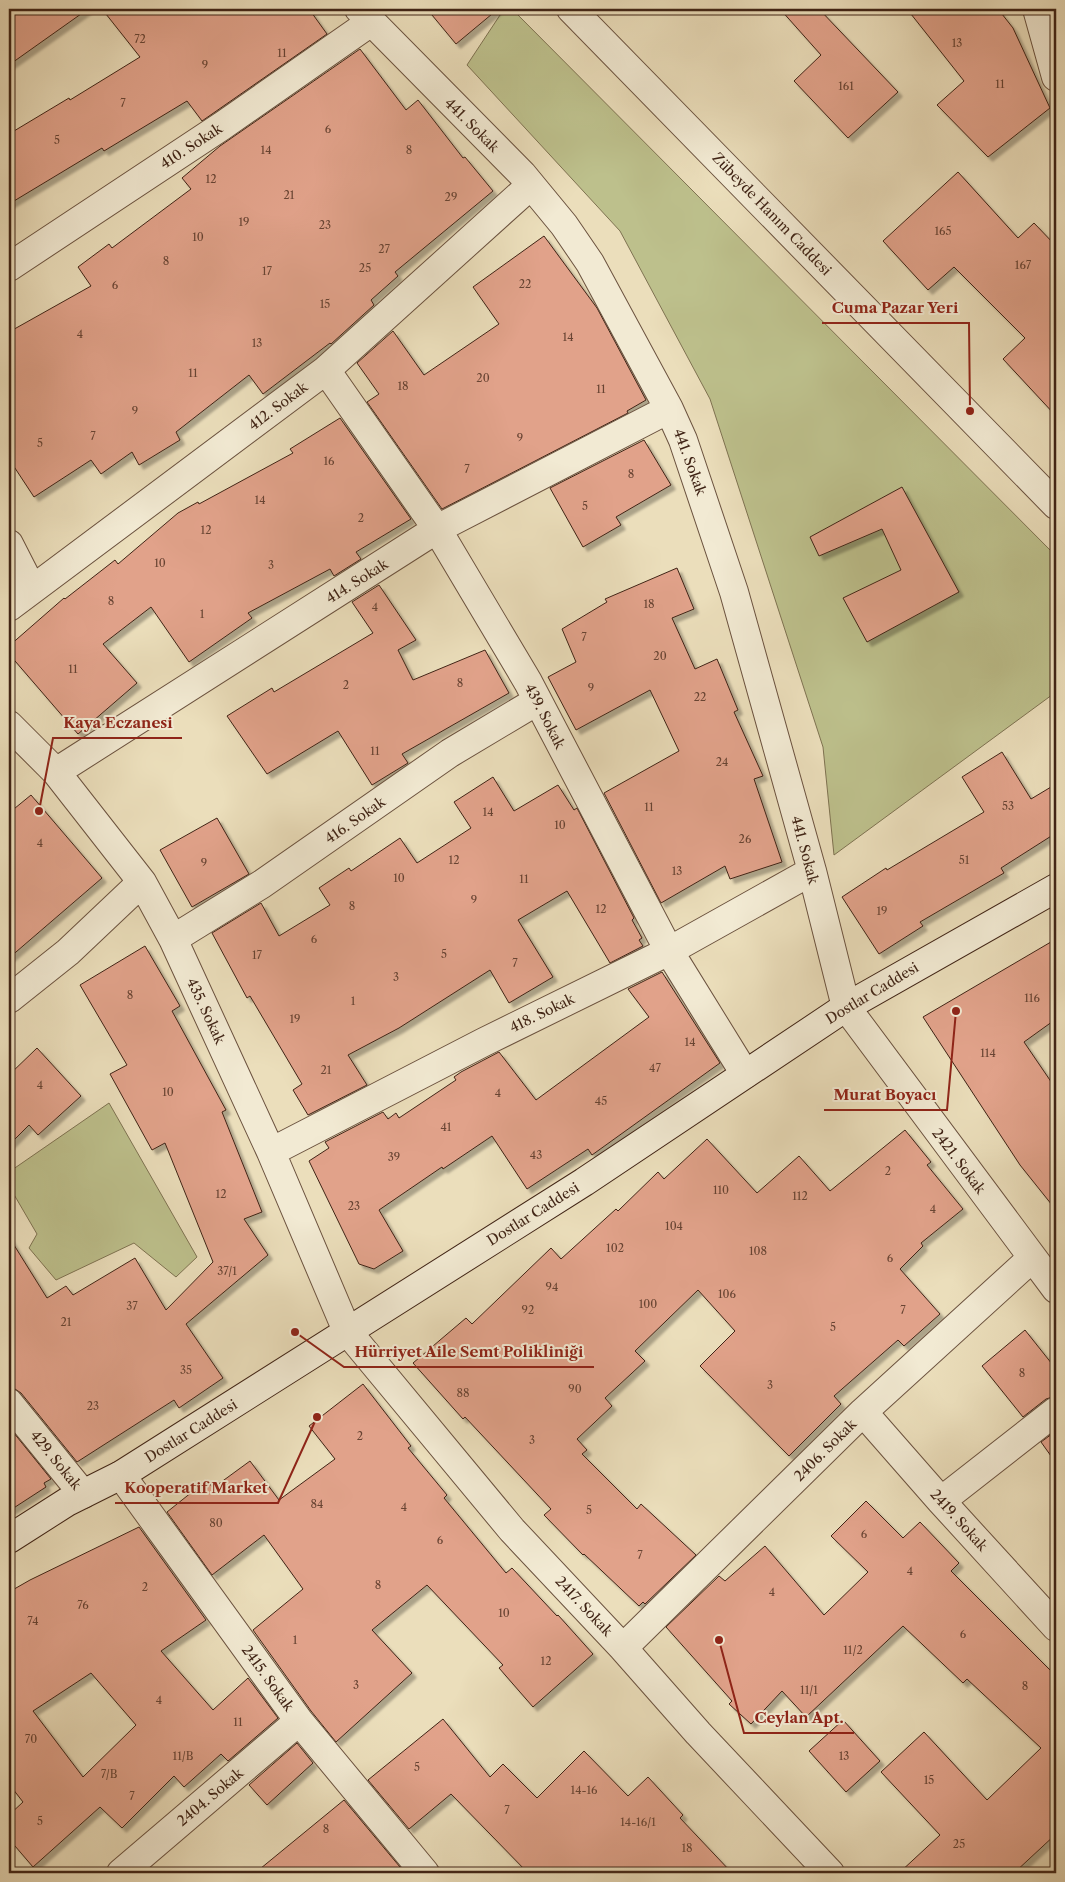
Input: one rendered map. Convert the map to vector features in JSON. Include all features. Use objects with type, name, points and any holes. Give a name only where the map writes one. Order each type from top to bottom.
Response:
[{"type":"street","name":"Zübeyde Hanım Caddesi","points":[[571,9],[1056,505]]},
{"type":"street","points":[[1037,9],[1056,78]]},
{"type":"street","name":"441. Sokak","points":[[365,16],[531,185],[564,225],[590,263],[669,409],[683,440],[734,592],[812,872],[846,1007]]},
{"type":"street","name":"410. Sokak","points":[[9,266],[222,126],[365,16]]},
{"type":"street","name":"412. Sokak","points":[[9,608],[326,370],[531,185]]},
{"type":"street","name":"439. Sokak","points":[[326,370],[437,530],[528,682],[669,951],[745,1074]]},
{"type":"street","name":"414. Sokak","points":[[56,772],[437,530],[669,409]]},
{"type":"street","points":[[9,544],[32,589]]},
{"type":"street","name":"416. Sokak","points":[[173,939],[262,884],[450,753],[537,701]]},
{"type":"street","name":"435. Sokak","points":[[9,725],[56,772],[142,882],[173,939],[271,1152],[347,1331]]},
{"type":"street","name":"418. Sokak","points":[[271,1152],[484,1042],[669,951],[812,872]]},
{"type":"street","points":[[9,999],[68,952],[142,882]]},
{"type":"street","name":"Dostlar Caddesi","points":[[9,1539],[67,1502],[121,1475],[584,1182],[846,1007],[1056,888]]},
{"type":"street","name":"2421. Sokak","points":[[846,1007],[1056,1289]]},
{"type":"street","name":"2406. Sokak","points":[[624,1648],[863,1412],[1032,1258]]},
{"type":"street","name":"2417. Sokak","points":[[347,1331],[512,1530],[624,1648],[698,1733],[830,1873]]},
{"type":"street","name":"429. Sokak","points":[[9,1403],[83,1494]]},
{"type":"street","points":[[941,1501],[1056,1411]]},
{"type":"street","name":"2419. Sokak","points":[[863,1412],[1056,1627]]},
{"type":"street","name":"2415. Sokak","points":[[121,1475],[299,1721],[425,1873]]},
{"type":"street","name":"2404. Sokak","points":[[121,1873],[299,1721]]},
{"type":"green space","points":[[504,9],[512,9],[1056,556],[1056,692],[834,855],[823,747],[710,399],[620,231],[467,65]]},
{"type":"green space","points":[[109,1103],[197,1257],[176,1277],[134,1243],[56,1280],[29,1248],[37,1234],[9,1186],[9,1172]]},
{"type":"building","points":[[9,9],[88,9],[9,65]]},
{"type":"building","points":[[102,9],[309,9],[327,34],[202,121],[187,101],[104,151],[102,148],[9,204],[9,134],[69,98],[70,100],[140,57]]},
{"type":"building","points":[[427,9],[498,9],[456,44]]},
{"type":"building","points":[[780,9],[819,9],[898,92],[848,138],[794,81],[821,55]]},
{"type":"building","points":[[907,9],[998,9],[1013,28],[1050,108],[988,157],[937,105],[964,81]]},
{"type":"building","points":[[360,49],[406,110],[418,100],[463,158],[465,157],[493,191],[395,272],[398,276],[371,300],[374,305],[331,344],[263,394],[249,375],[176,432],[180,440],[139,465],[132,452],[101,474],[91,460],[34,497],[9,459],[9,332],[91,286],[78,267],[109,244],[112,248],[191,189],[182,178],[220,146]]},
{"type":"building","points":[[958,172],[1018,238],[1034,223],[1056,246],[1056,416],[1003,359],[1025,338],[954,267],[928,290],[883,241]]},
{"type":"building","points":[[544,236],[597,308],[646,400],[627,411],[628,413],[442,509],[367,402],[379,394],[357,363],[393,331],[424,375],[499,324],[473,287]]},
{"type":"building","points":[[340,418],[411,519],[356,552],[361,559],[334,576],[330,569],[248,613],[252,618],[189,662],[151,607],[103,644],[137,683],[78,734],[9,654],[9,646],[64,598],[115,560],[118,564],[178,513],[198,502],[199,504],[293,453],[290,449]]},
{"type":"building","points":[[644,440],[671,485],[616,517],[621,525],[583,547],[550,488]]},
{"type":"building","points":[[902,487],[959,592],[867,642],[843,598],[901,570],[882,529],[819,556],[810,537]]},
{"type":"building","points":[[677,568],[694,609],[672,618],[695,669],[717,659],[738,710],[734,712],[763,776],[754,779],[782,862],[730,879],[725,866],[661,903],[604,793],[679,751],[650,690],[576,730],[548,677],[576,662],[562,629],[607,602],[605,599]]},
{"type":"building","points":[[379,585],[416,640],[398,650],[413,680],[485,650],[509,693],[402,754],[408,763],[372,785],[338,731],[267,774],[227,716],[272,688],[274,692],[373,633],[352,602]]},
{"type":"building","points":[[1002,752],[1031,799],[1056,784],[1056,833],[1001,868],[1004,873],[920,922],[923,926],[879,954],[842,897],[886,868],[887,870],[984,812],[962,777]]},
{"type":"building","points":[[493,777],[514,811],[558,785],[574,810],[577,808],[634,918],[632,920],[642,938],[639,940],[643,946],[610,963],[567,891],[518,920],[553,977],[509,1003],[490,970],[399,1028],[348,1055],[367,1085],[308,1115],[293,1090],[302,1084],[250,996],[247,998],[212,933],[261,903],[279,936],[330,905],[319,888],[349,868],[351,871],[400,838],[417,863],[471,828],[454,802]]},
{"type":"building","points":[[31,795],[102,878],[9,958],[9,813]]},
{"type":"building","points":[[217,818],[249,874],[192,907],[160,850]]},
{"type":"building","points":[[1056,939],[1056,1019],[1024,1042],[1056,1089],[1056,1210],[1020,1165],[923,1017]]},
{"type":"building","points":[[145,946],[180,1006],[172,1011],[226,1110],[222,1112],[262,1212],[244,1219],[268,1255],[186,1324],[223,1378],[179,1408],[174,1400],[77,1462],[21,1393],[9,1388],[9,1237],[47,1298],[66,1286],[73,1295],[135,1258],[166,1310],[213,1262],[165,1143],[152,1150],[110,1074],[127,1065],[80,985]]},
{"type":"building","points":[[662,972],[720,1063],[592,1155],[588,1149],[527,1189],[492,1136],[379,1210],[403,1251],[374,1269],[359,1264],[309,1161],[329,1148],[325,1142],[383,1112],[388,1119],[396,1113],[399,1118],[456,1080],[454,1077],[461,1072],[499,1052],[536,1100],[649,1017],[628,989]]},
{"type":"building","points":[[37,1048],[81,1096],[38,1135],[29,1125],[9,1145],[9,1075]]},
{"type":"building","points":[[905,1130],[931,1162],[927,1165],[963,1209],[921,1243],[923,1246],[900,1269],[940,1314],[904,1346],[898,1340],[834,1396],[841,1404],[789,1456],[700,1366],[735,1331],[698,1290],[635,1351],[645,1361],[605,1398],[612,1406],[577,1439],[587,1450],[582,1454],[637,1509],[641,1504],[696,1555],[645,1604],[643,1602],[639,1606],[583,1555],[544,1515],[551,1509],[465,1417],[463,1419],[413,1363],[466,1318],[472,1324],[551,1248],[561,1259],[616,1209],[618,1211],[658,1172],[664,1179],[707,1139],[757,1193],[799,1156],[830,1191]]},
{"type":"building","points":[[1025,1330],[1056,1369],[1056,1396],[1046,1399],[1023,1417],[982,1366]]},
{"type":"building","points":[[363,1384],[411,1446],[408,1448],[447,1495],[444,1498],[506,1573],[512,1568],[593,1654],[533,1707],[499,1668],[503,1665],[427,1585],[372,1630],[412,1673],[336,1742],[311,1711],[253,1630],[303,1589],[264,1535],[212,1575],[167,1512],[207,1480],[213,1488],[250,1461],[279,1500],[335,1459],[309,1426]]},
{"type":"building","points":[[9,1427],[51,1479],[44,1483],[46,1487],[9,1511]]},
{"type":"building","points":[[1056,1431],[1056,1463],[1041,1442]]},
{"type":"building","points":[[866,1501],[903,1538],[920,1522],[959,1563],[951,1571],[1056,1676],[1056,1834],[1014,1873],[899,1873],[940,1835],[881,1772],[924,1732],[987,1800],[1041,1748],[967,1679],[963,1683],[903,1626],[806,1717],[782,1691],[751,1724],[729,1704],[732,1701],[666,1627],[719,1576],[725,1581],[765,1546],[824,1615],[868,1572],[831,1536]]},
{"type":"building","points":[[139,1527],[206,1620],[161,1651],[213,1710],[248,1678],[278,1718],[228,1761],[221,1754],[184,1787],[174,1776],[122,1828],[100,1807],[33,1867],[9,1839],[9,1815],[23,1802],[9,1784],[9,1592]],"holes":[[[91,1673],[136,1725],[83,1777],[33,1711]]]},
{"type":"building","points":[[443,1719],[490,1777],[503,1764],[537,1798],[584,1751],[628,1796],[648,1777],[683,1815],[680,1818],[732,1873],[528,1873],[451,1794],[409,1829],[368,1780]]},
{"type":"building","points":[[843,1720],[880,1761],[846,1792],[809,1751]]},
{"type":"building","points":[[297,1743],[313,1763],[267,1805],[249,1785]]},
{"type":"building","points":[[344,1800],[405,1873],[255,1873]]},
{"type":"place","name":"Cuma Pazar Yeri","points":[[970,411]]},
{"type":"place","name":"Kaya Eczanesi","points":[[39,811]]},
{"type":"place","name":"Murat Boyacı","points":[[956,1011]]},
{"type":"place","name":"Hürriyet Aile Semt Polikliniği","points":[[295,1332]]},
{"type":"place","name":"Kooperatif Market","points":[[317,1417]]},
{"type":"place","name":"Ceylan Apt.","points":[[719,1640]]}]
